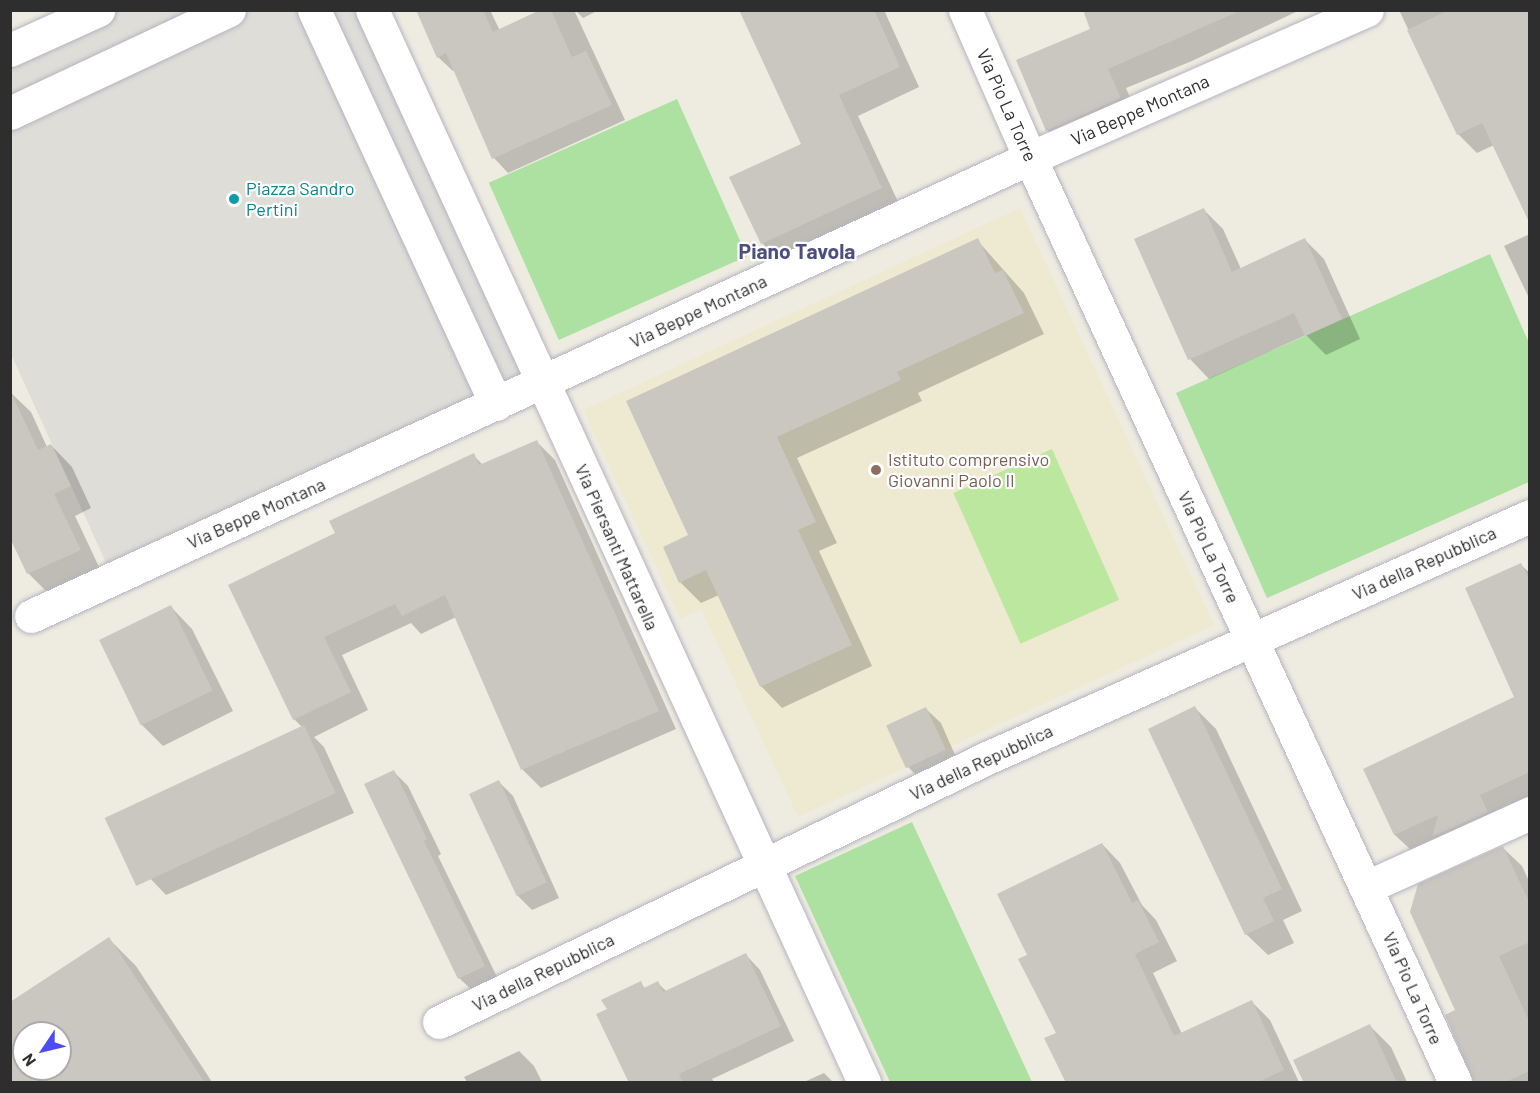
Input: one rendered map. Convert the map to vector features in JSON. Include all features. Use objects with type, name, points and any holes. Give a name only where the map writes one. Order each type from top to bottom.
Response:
[{"type":"street","points":[[10,50],[52,20],[98,10]]},
{"type":"street","points":[[10,113],[229,10]]},
{"type":"street","points":[[314,10],[496,404]]},
{"type":"street","name":"Via Piersanti Mattarella","points":[[372,10],[864,1083]]},
{"type":"street","name":"Via Pio La Torre","points":[[965,10],[1030,159],[1367,887],[1455,1083]]},
{"type":"street","name":"Via Beppe Montana","points":[[31,616],[1030,159],[1367,10]]},
{"type":"street","name":"Via della Repubblica","points":[[439,1022],[988,757],[1530,516]]},
{"type":"street","points":[[1367,887],[1530,813]]},
{"type":"shaded area","name":"Piazza Sandro Pertini","points":[[98,11],[372,11],[542,383],[113,578],[11,354],[10,50]]},
{"type":"shaded area","name":"Istituto comprensivo Giovanni Paolo II","points":[[1020,208],[1214,625],[798,817],[701,609],[680,619],[583,410]]},
{"type":"green space","points":[[677,99],[747,256],[559,340],[489,183]]},
{"type":"green space","points":[[1490,254],[1529,343],[1529,482],[1267,598],[1176,393]]},
{"type":"green space","points":[[1052,449],[1119,600],[1020,644],[953,493]]},
{"type":"green space","points":[[912,822],[1032,1082],[890,1082],[795,876]]},
{"type":"building","points":[[416,10],[483,10],[493,32],[540,10],[551,10],[572,57],[586,51],[612,105],[492,159],[446,53],[437,58]]},
{"type":"building","points":[[739,10],[874,10],[900,67],[839,95],[882,188],[761,244],[729,177],[801,144]]},
{"type":"building","points":[[1083,10],[1242,10],[1108,69],[1121,98],[1046,131],[1016,60],[1090,29]]},
{"type":"building","points":[[1449,10],[1530,10],[1530,224],[1482,123],[1457,135],[1407,30]]},
{"type":"building","points":[[1204,208],[1232,272],[1305,238],[1342,319],[1305,336],[1294,313],[1188,360],[1134,239]]},
{"type":"building","points":[[978,238],[995,273],[1003,270],[1024,313],[897,372],[901,380],[777,437],[816,522],[798,530],[852,645],[760,687],[706,570],[679,583],[663,547],[688,535],[626,401]]},
{"type":"building","points":[[10,390],[38,450],[51,444],[71,486],[54,494],[81,550],[27,574],[10,538]]},
{"type":"building","points":[[537,440],[659,711],[521,770],[445,595],[402,616],[395,604],[324,637],[351,692],[293,720],[228,585],[335,533],[329,521],[474,453],[479,465]]},
{"type":"building","points":[[1521,563],[1530,581],[1530,772],[1480,795],[1488,812],[1432,837],[1438,815],[1394,835],[1363,769],[1514,697],[1465,588]]},
{"type":"building","points":[[171,605],[213,690],[141,725],[99,640]]},
{"type":"building","points":[[1195,706],[1282,889],[1263,898],[1274,921],[1245,935],[1148,729]]},
{"type":"building","points":[[926,707],[946,750],[906,768],[886,726]]},
{"type":"building","points":[[304,725],[336,793],[136,886],[105,818]]},
{"type":"building","points":[[394,770],[427,839],[424,841],[485,966],[458,979],[364,784]]},
{"type":"building","points":[[499,780],[547,882],[517,896],[469,794]]},
{"type":"building","points":[[1102,843],[1132,903],[1138,900],[1159,942],[1135,954],[1174,1036],[1252,1000],[1284,1070],[1256,1083],[1066,1083],[1044,1038],[1056,1033],[1018,959],[1027,955],[997,894]]},
{"type":"building","points":[[1503,846],[1530,904],[1530,942],[1499,956],[1530,1023],[1530,1071],[1503,1083],[1474,1083],[1445,1015],[1455,1010],[1410,912],[1418,884]]},
{"type":"building","points":[[109,937],[205,1083],[10,1083],[10,1002]]},
{"type":"building","points":[[746,953],[781,1026],[679,1074],[683,1083],[629,1083],[596,1014],[607,1009],[601,1000],[641,981],[644,988],[658,981],[663,992]]},
{"type":"building","points":[[1370,1024],[1397,1083],[1304,1083],[1293,1060]]},
{"type":"place","name":"Piazza Sandro Pertini","points":[[234,199]]},
{"type":"place","name":"Istituto comprensivo Giovanni Paolo II","points":[[876,470]]},
{"type":"district","name":"Piano Tavola","points":[[797,251]]}]
